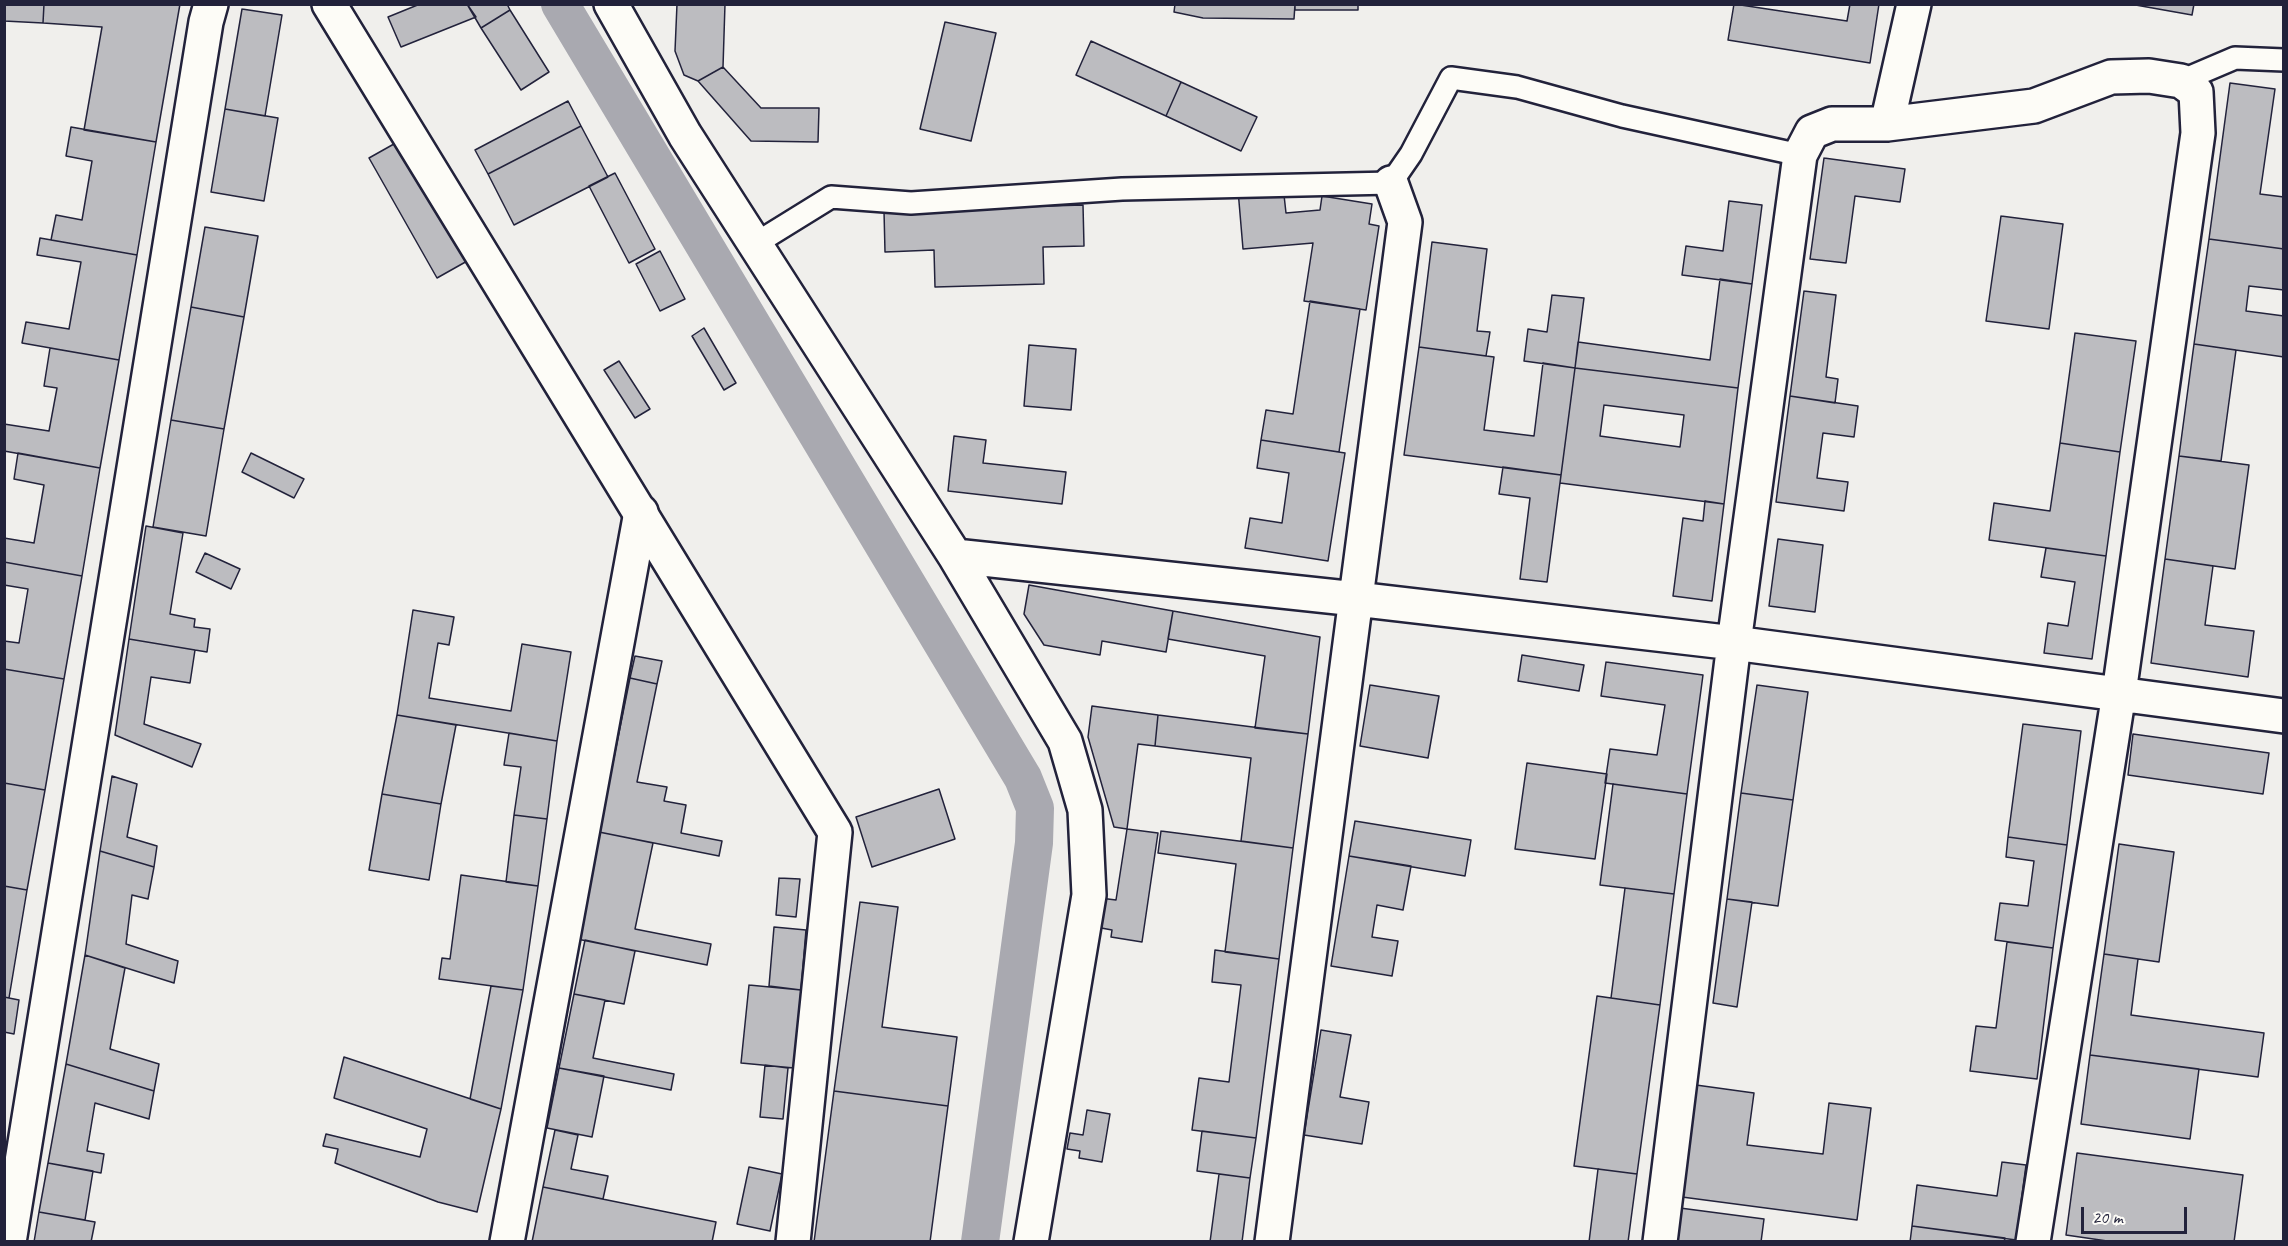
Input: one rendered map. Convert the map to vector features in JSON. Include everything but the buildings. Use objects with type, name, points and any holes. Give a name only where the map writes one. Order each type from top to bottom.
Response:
[{"type":"street","points":[[9,1242],[202,45],[211,4]]},
{"type":"street","points":[[329,4],[835,832],[793,1242]]},
{"type":"street","points":[[611,4],[686,135],[955,556],[1065,741],[1085,810],[1089,895],[1030,1242]]},
{"type":"street","points":[[1887,124],[1914,4]]},
{"type":"street","points":[[1660,1242],[1734,643],[1800,155],[1812,132],[1832,124],[1887,124],[2034,106],[2111,77],[2149,76],[2181,81],[2196,92],[2198,133],[2119,693],[2033,1242]]},
{"type":"street","points":[[1272,1242],[1406,222],[1391,183]]},
{"type":"street","points":[[507,1242],[641,512]]},
{"type":"street","points":[[955,556],[1734,643],[2283,716]]},
{"type":"lane","points":[[2181,81],[2235,58],[2283,60]]},
{"type":"lane","points":[[755,244],[831,197],[911,203],[1122,189],[1391,183],[1411,154],[1451,78],[1517,87],[1622,116],[1800,155]]},
{"type":"waterway","points":[[560,4],[1023,778],[1035,808],[1034,843],[980,1242]]}]
